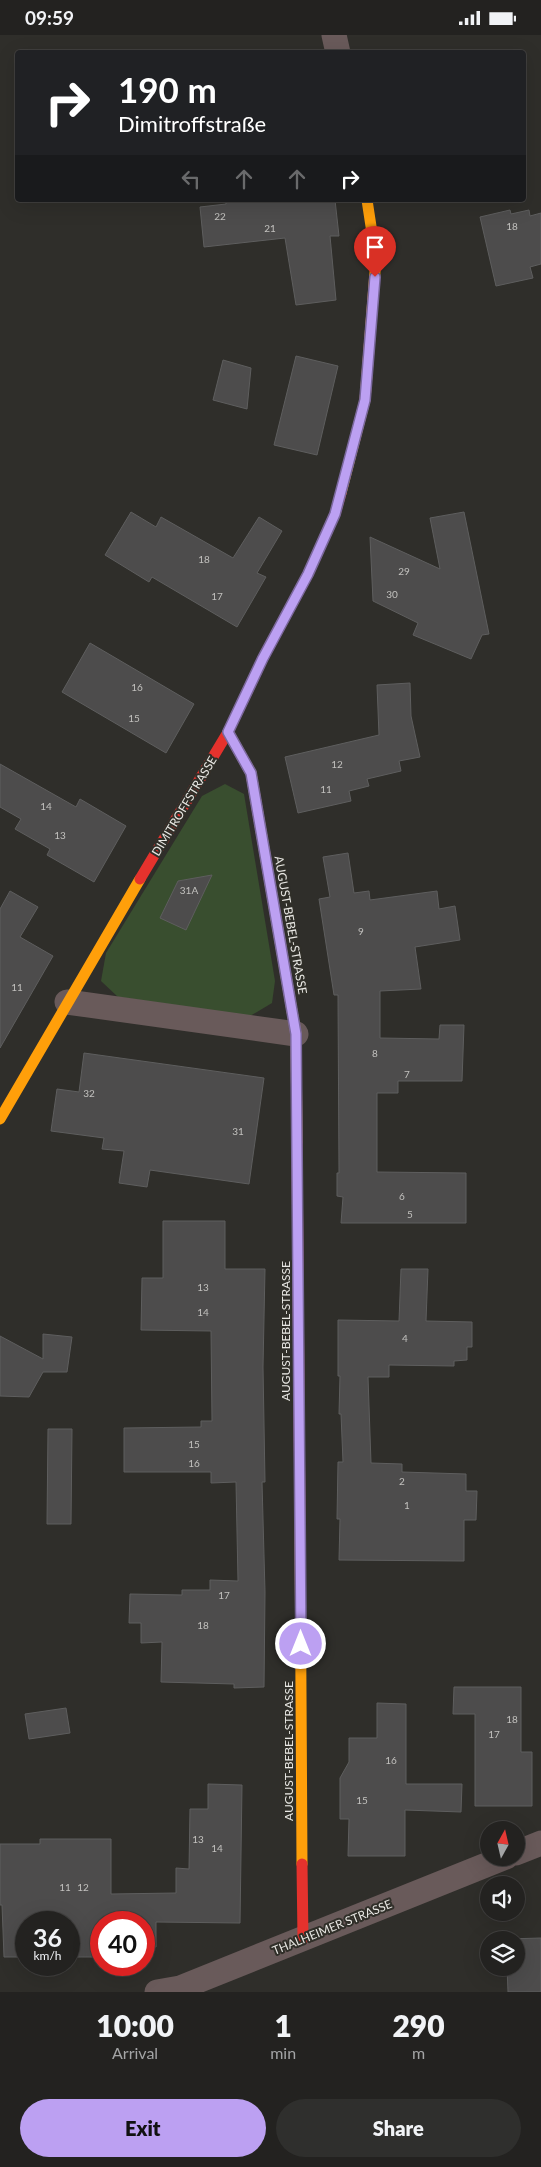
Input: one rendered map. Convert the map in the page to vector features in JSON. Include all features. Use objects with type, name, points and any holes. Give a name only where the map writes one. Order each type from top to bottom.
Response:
[{"type":"street","points":[[334,35],[337,50]]},
{"type":"street","name":"DIMITROFFSTRASSE","points":[[0,1119],[67,1002],[228,732],[263,658],[308,574],[335,514],[365,400],[376,259],[367,202]]},
{"type":"street","name":"AUGUST-BEBEL-STRASSE","points":[[228,732],[251,773],[296,1034],[303,1939]]},
{"type":"street","points":[[67,1002],[296,1034]]},
{"type":"street","points":[[525,1849],[541,1843]]},
{"type":"street","name":"THALHEIMER STRASSE","points":[[157,1992],[180,1988],[484,1866]]},
{"type":"green space","points":[[225,784],[244,794],[275,981],[272,1003],[250,1016],[118,997],[101,981],[106,953],[202,796]]},
{"type":"building","points":[[226,202],[335,202],[339,236],[330,236],[336,300],[296,305],[285,238],[204,247],[200,207],[226,204]]},
{"type":"building","points":[[510,210],[511,214],[529,210],[530,216],[541,213],[541,264],[530,267],[533,278],[496,286],[480,217]]},
{"type":"building","points":[[296,356],[338,366],[317,455],[274,445]]},
{"type":"building","points":[[223,360],[251,368],[247,409],[213,400]]},
{"type":"building","points":[[131,512],[156,527],[161,517],[233,558],[259,517],[282,531],[257,573],[266,577],[237,627],[152,577],[149,582],[105,555]]},
{"type":"building","points":[[464,512],[489,634],[482,635],[471,659],[413,635],[418,623],[373,601],[370,537],[440,569],[430,518]]},
{"type":"building","points":[[90,643],[194,704],[166,753],[62,692]]},
{"type":"building","points":[[410,683],[411,716],[420,757],[399,761],[401,771],[367,779],[369,786],[349,791],[351,801],[298,813],[285,757],[379,735],[377,685]]},
{"type":"building","points":[[0,764],[76,807],[80,799],[126,826],[94,882],[47,855],[50,849],[15,829],[21,819],[0,807]]},
{"type":"building","points":[[348,853],[354,893],[369,891],[370,900],[437,891],[439,909],[455,906],[460,940],[415,947],[421,989],[380,991],[380,1038],[439,1039],[440,1025],[464,1025],[462,1081],[398,1081],[398,1093],[377,1093],[377,1172],[466,1173],[466,1223],[341,1223],[343,1197],[337,1196],[337,1173],[339,1173],[338,995],[334,995],[319,899],[330,897],[323,857]]},
{"type":"building","points":[[212,875],[186,930],[160,918],[178,881]]},
{"type":"building","points":[[10,891],[38,907],[20,937],[53,956],[0,1048],[0,909]]},
{"type":"building","points":[[84,1053],[264,1078],[249,1184],[150,1170],[147,1187],[119,1183],[124,1151],[102,1149],[104,1138],[51,1131],[57,1089],[79,1092]]},
{"type":"building","points":[[163,1221],[225,1221],[225,1269],[265,1269],[263,1367],[265,1482],[262,1482],[265,1592],[264,1687],[234,1688],[234,1684],[161,1682],[162,1642],[141,1643],[141,1623],[129,1623],[130,1594],[182,1595],[182,1590],[210,1590],[210,1580],[238,1581],[236,1482],[211,1483],[211,1472],[124,1472],[124,1428],[201,1427],[201,1421],[212,1421],[211,1331],[141,1330],[142,1278],[163,1278]]},
{"type":"building","points":[[401,1269],[428,1269],[426,1321],[472,1322],[472,1347],[467,1347],[467,1360],[454,1361],[454,1366],[389,1365],[389,1377],[368,1377],[371,1463],[402,1464],[402,1472],[466,1474],[466,1491],[477,1491],[476,1520],[464,1520],[464,1561],[339,1560],[340,1519],[337,1519],[338,1462],[343,1462],[341,1414],[339,1414],[338,1320],[399,1321]]},
{"type":"building","points":[[43,1334],[72,1337],[67,1372],[43,1372],[29,1397],[0,1396],[0,1336],[43,1359]]},
{"type":"building","points":[[48,1429],[72,1429],[71,1524],[47,1524]]},
{"type":"building","points":[[454,1687],[521,1687],[521,1752],[532,1752],[532,1806],[475,1806],[475,1714],[453,1714]]},
{"type":"building","points":[[377,1703],[406,1704],[406,1784],[462,1784],[461,1812],[405,1810],[405,1856],[348,1856],[349,1819],[340,1819],[340,1778],[349,1762],[349,1738],[377,1738]]},
{"type":"building","points":[[66,1708],[70,1733],[29,1739],[25,1714]]},
{"type":"building","points":[[208,1784],[242,1785],[240,1923],[156,1922],[155,1947],[155,1911],[90,1911],[90,1957],[80,1957],[80,1911],[15,1911],[15,1957],[4,1957],[2,1905],[0,1905],[0,1844],[40,1844],[40,1839],[111,1839],[111,1894],[176,1893],[176,1868],[189,1869],[190,1809],[208,1809]]},
{"type":"building","points":[[525,1938],[541,1938],[541,1992],[508,1992],[507,1976],[525,1976]]},
{"type":"traffic: slow","points":[[341,493],[365,400],[376,259],[367,202]]},
{"type":"traffic: slow","points":[[228,732],[251,773],[296,1034],[297,1142]]},
{"type":"traffic: slow","points":[[0,1119],[140,879]]},
{"type":"traffic: slow","points":[[300,1523],[302,1864]]},
{"type":"traffic: jam","points":[[140,879],[228,732],[263,658],[308,574],[335,514],[341,493]]},
{"type":"traffic: jam","points":[[297,1142],[300,1523]]},
{"type":"traffic: jam","points":[[302,1864],[303,1939]]},
{"type":"route","points":[[301,1644],[296,1034],[251,773],[228,732],[263,658],[308,574],[335,514],[365,400],[375,277]]}]
